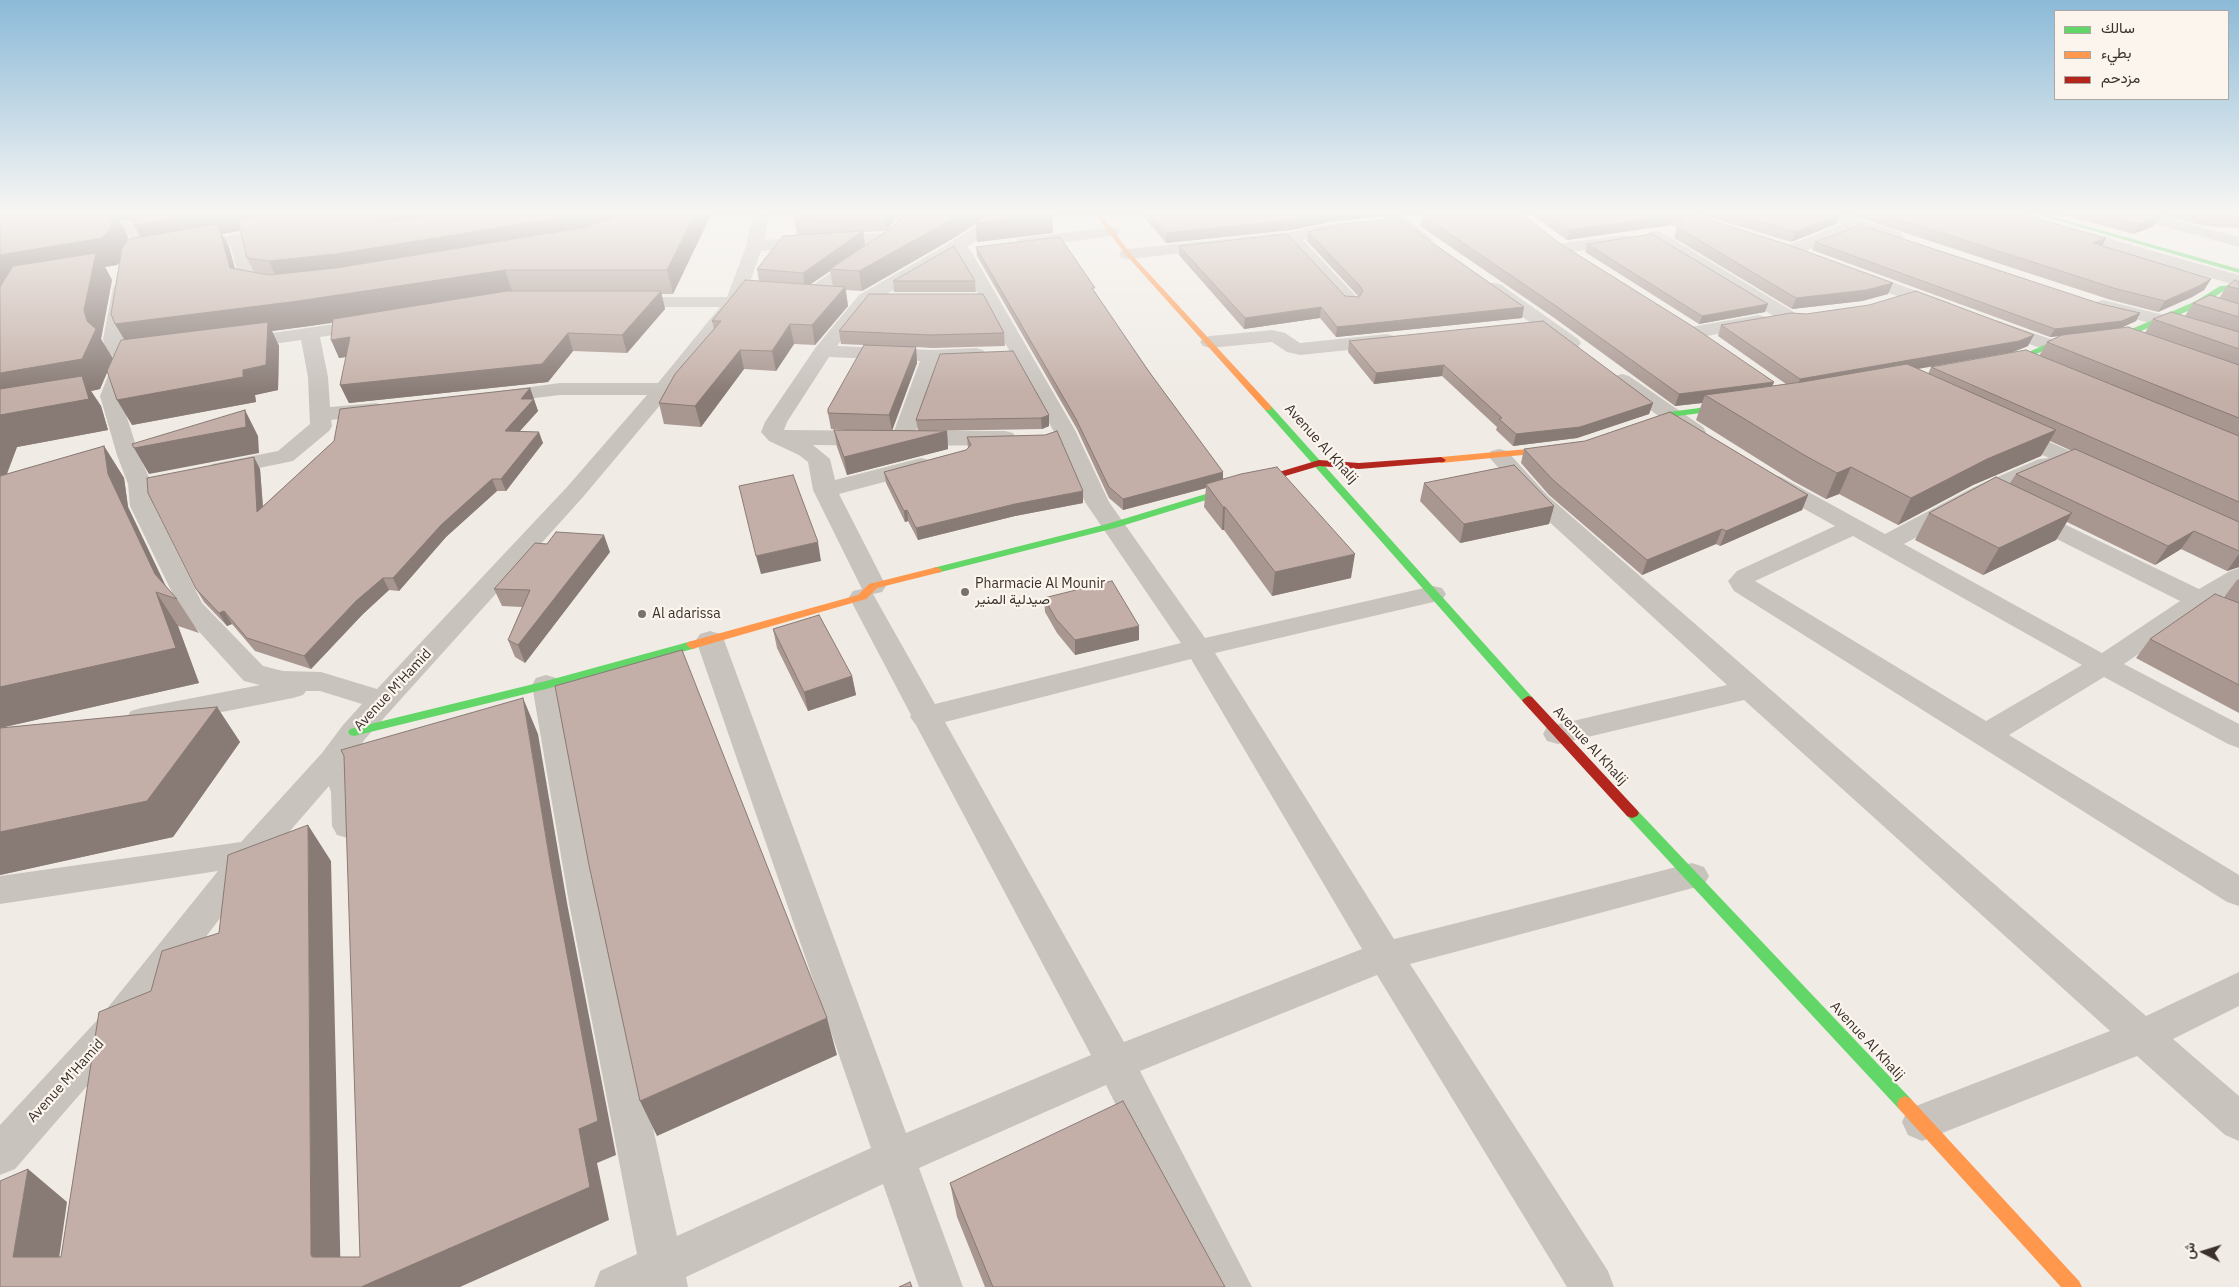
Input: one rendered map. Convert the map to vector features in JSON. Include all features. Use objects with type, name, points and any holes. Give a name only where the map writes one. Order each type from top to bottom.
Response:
[{"type":"street","points":[[123,274],[113,339],[116,350],[125,357],[170,352]]},
{"type":"street","points":[[246,274],[250,287],[280,292],[289,291]]},
{"type":"street","name":"Avenue M'Hamid","points":[[0,1155],[114,1028],[251,853],[332,761],[354,732],[574,492],[664,389],[742,295],[747,274]]},
{"type":"street","points":[[834,274],[800,295],[904,299]]},
{"type":"street","points":[[916,274],[865,299],[823,351],[776,422],[772,432],[807,450],[819,459],[826,490],[868,592],[925,716],[1115,1063],[1230,1287]]},
{"type":"street","points":[[973,274],[980,300],[1040,437],[1096,502],[1198,648],[1385,956],[1592,1287]]},
{"type":"street","name":"Avenue Al Khalij","points":[[1147,274],[1210,342],[1558,734],[1922,1122],[2073,1287]]},
{"type":"street","points":[[1326,274],[1351,301]]},
{"type":"street","points":[[1696,332],[1794,316],[1721,274]]},
{"type":"street","points":[[1857,274],[1956,311]]},
{"type":"street","points":[[1482,279],[1584,352]]},
{"type":"street","points":[[1981,365],[2019,359],[2048,345],[2122,336],[2199,303],[2235,285]]},
{"type":"street","points":[[1883,302],[1910,294]]},
{"type":"street","points":[[608,302],[742,295]]},
{"type":"street","points":[[2085,300],[2119,311],[2161,320],[2239,344]]},
{"type":"street","points":[[2199,303],[2223,310]]},
{"type":"street","points":[[1680,321],[1720,348]]},
{"type":"street","points":[[217,346],[384,322]]},
{"type":"street","points":[[1984,322],[2048,345]]},
{"type":"street","points":[[1518,326],[1545,323]]},
{"type":"street","points":[[198,473],[285,456],[321,426],[318,377],[310,334]]},
{"type":"street","points":[[1210,342],[1272,336],[1278,337],[1294,348],[1300,349],[1404,338]]},
{"type":"street","points":[[2122,336],[2149,346]]},
{"type":"street","points":[[823,351],[932,356],[1004,353]]},
{"type":"street","points":[[902,439],[932,356]]},
{"type":"street","points":[[125,357],[101,397],[137,476],[142,506],[190,607],[254,674],[283,680],[321,682],[384,701]]},
{"type":"street","points":[[2019,359],[2043,370]]},
{"type":"street","points":[[1607,369],[1669,415],[1718,446]]},
{"type":"street","points":[[476,399],[560,389],[664,389]]},
{"type":"street","points":[[1633,427],[1669,415],[1745,405]]},
{"type":"street","points":[[320,415],[393,407]]},
{"type":"street","points":[[1994,424],[2116,480]]},
{"type":"street","points":[[826,490],[956,448],[1040,437]]},
{"type":"street","points":[[782,438],[902,439],[956,448]]},
{"type":"street","points":[[354,732],[546,685],[710,640],[868,592],[1111,526],[1319,464],[1359,466],[1499,456],[1571,447]]},
{"type":"street","points":[[1499,456],[1540,501],[2239,1122]]},
{"type":"street","points":[[1885,544],[1982,492],[2064,457]]},
{"type":"street","points":[[1751,467],[1853,527],[2103,665],[2239,737]]},
{"type":"street","points":[[1982,492],[2239,619]]},
{"type":"street","points":[[1853,527],[1746,576],[1741,581],[1743,585],[2239,892]]},
{"type":"street","points":[[1986,735],[2103,665],[2199,600],[2239,576]]},
{"type":"street","points":[[925,716],[1198,648],[1433,594]]},
{"type":"street","points":[[710,640],[941,1287]]},
{"type":"street","points":[[117,722],[321,682]]},
{"type":"street","points":[[546,685],[586,903],[664,1276]]},
{"type":"street","points":[[1558,734],[1750,689]]},
{"type":"street","points":[[332,761],[346,792],[349,861]]},
{"type":"street","points":[[0,890],[251,853]]},
{"type":"street","points":[[616,1287],[664,1276],[895,1158],[1115,1063],[1385,956],[1692,876]]},
{"type":"street","points":[[1922,1122],[2143,1036],[2239,988]]},
{"type":"street","points":[[106,1088],[114,1028]]},
{"type":"building","points":[[8,274],[92,274],[84,310],[87,321],[96,329],[82,359],[0,373],[0,287]]},
{"type":"building","points":[[118,274],[478,274],[298,301],[115,324],[111,314]]},
{"type":"building","points":[[905,274],[971,274],[975,281],[893,281]]},
{"type":"building","points":[[992,274],[1085,274],[1095,288],[1092,288],[1147,369],[1223,472],[1123,499],[1109,487],[1076,419]]},
{"type":"building","points":[[1205,274],[1324,274],[1345,296],[1359,297],[1363,291],[1349,274],[1477,274],[1524,307],[1337,327],[1321,307],[1245,318]]},
{"type":"building","points":[[1509,274],[1609,274],[1692,326],[1774,382],[1679,394]]},
{"type":"building","points":[[1635,274],[1718,274],[1768,304],[1702,316]]},
{"type":"building","points":[[1756,274],[1869,274],[1893,283],[1866,290],[1796,298]]},
{"type":"building","points":[[1903,274],[2010,274],[2101,304],[2140,313],[2122,321],[2055,329]]},
{"type":"building","points":[[2070,274],[2195,274],[2211,279],[2165,301],[2117,289]]},
{"type":"building","points":[[745,280],[845,287],[812,325],[790,324],[772,351],[740,350],[695,406],[659,403],[675,374],[721,321],[712,321]]},
{"type":"building","points":[[2235,280],[2239,282],[2239,289],[2227,286]]},
{"type":"building","points":[[507,291],[661,291],[622,335],[568,333],[542,364],[340,385],[350,337],[331,340],[333,319]]},
{"type":"building","points":[[1916,291],[2034,335],[2019,341],[1800,379],[1721,325],[1791,313],[1806,314],[1869,305]]},
{"type":"building","points":[[869,294],[983,294],[1004,333],[931,335],[839,331]]},
{"type":"building","points":[[2210,295],[2239,304],[2239,317],[2193,303]]},
{"type":"building","points":[[2171,312],[2239,332],[2239,349],[2153,319]]},
{"type":"building","points":[[1543,321],[1653,403],[1580,427],[1516,434],[1499,419],[1502,418],[1444,365],[1376,373],[1349,341]]},
{"type":"building","points":[[268,322],[266,365],[243,370],[243,377],[117,400],[107,371],[121,340]]},
{"type":"building","points":[[2128,327],[2239,365],[2239,418],[2047,342],[2062,335]]},
{"type":"building","points":[[864,345],[916,347],[889,415],[828,413],[828,409]]},
{"type":"building","points":[[2026,350],[2239,436],[2239,502],[1931,367]]},
{"type":"building","points":[[1013,351],[1049,415],[1041,418],[916,420],[940,354]]},
{"type":"building","points":[[1907,364],[2056,430],[1987,459],[1911,498],[1851,467],[1837,473],[1705,395],[1802,382]]},
{"type":"building","points":[[82,376],[89,399],[0,415],[0,389]]},
{"type":"building","points":[[530,388],[521,399],[534,399],[505,431],[539,432],[501,479],[492,479],[441,525],[393,578],[383,578],[356,601],[304,656],[247,638],[224,611],[219,613],[196,589],[148,493],[147,478],[254,457],[257,512],[334,441],[340,409]]},
{"type":"building","points":[[245,410],[246,427],[134,448],[132,444]]},
{"type":"building","points":[[1670,412],[1808,495],[1726,531],[1722,529],[1647,560],[1553,480],[1524,449],[1585,441]]},
{"type":"building","points":[[834,430],[947,431],[844,457]]},
{"type":"building","points":[[1057,431],[1083,491],[1015,504],[916,528],[907,510],[904,511],[884,472],[966,450],[971,445],[967,437],[1045,435]]},
{"type":"building","points":[[104,446],[108,474],[155,574],[177,599],[156,592],[176,648],[0,687],[0,476]]},
{"type":"building","points":[[2075,449],[2239,522],[2239,551],[2194,531],[2168,546],[2016,474]]},
{"type":"building","points":[[1514,465],[1554,506],[1464,524],[1424,483]]},
{"type":"building","points":[[1277,467],[1355,554],[1275,572],[1206,484],[1241,474]]},
{"type":"building","points":[[793,475],[818,542],[756,556],[739,486]]},
{"type":"building","points":[[1996,477],[2072,513],[1999,548],[1929,513]]},
{"type":"building","points":[[556,532],[604,535],[518,645],[508,640],[530,590],[494,589],[535,543],[547,544]]},
{"type":"building","points":[[1112,581],[1139,626],[1075,640],[1056,619],[1044,598]]},
{"type":"building","points":[[2215,594],[2239,603],[2239,685],[2150,639]]},
{"type":"building","points":[[819,615],[852,676],[804,692],[773,629]]},
{"type":"building","points":[[682,650],[827,1018],[640,1101],[589,865],[555,686]]},
{"type":"building","points":[[523,698],[551,868],[598,1121],[579,1129],[590,1187],[361,1287],[0,1287],[0,1181],[28,1169],[13,1257],[61,1257],[99,1012],[151,991],[162,951],[219,933],[228,855],[308,825],[311,1255],[312,1257],[360,1257],[344,756],[341,750]]},
{"type":"building","points":[[217,707],[147,801],[0,832],[0,728]]},
{"type":"building","points":[[1123,1101],[1225,1287],[993,1287],[950,1183]]},
{"type":"building","points":[[910,1282],[912,1287],[899,1287]]},
{"type":"traffic: fast","points":[[1996,363],[2019,359],[2049,345],[2122,336],[2199,303],[2223,288],[2239,287]]},
{"type":"traffic: fast","points":[[1640,425],[1669,415],[1737,406]]},
{"type":"traffic: fast","points":[[1268,408],[1528,700]]},
{"type":"traffic: fast","points":[[937,570],[1111,526],[1265,479]]},
{"type":"traffic: fast","points":[[354,732],[546,685],[692,645]]},
{"type":"traffic: fast","points":[[1632,813],[1905,1104]]},
{"type":"traffic: slow","points":[[1146,274],[1268,408]]},
{"type":"traffic: slow","points":[[1441,460],[1560,449]]},
{"type":"traffic: slow","points":[[692,645],[862,597],[873,586],[937,570]]},
{"type":"traffic: slow","points":[[1905,1104],[2073,1287]]},
{"type":"traffic: jam","points":[[1265,479],[1319,463],[1359,466],[1441,460]]},
{"type":"traffic: jam","points":[[1528,700],[1632,813]]},
{"type":"place","name":"Pharmacie Al Mounir صيدلية المنير","points":[[965,592]]},
{"type":"place","name":"Al adarissa","points":[[642,614]]}]
